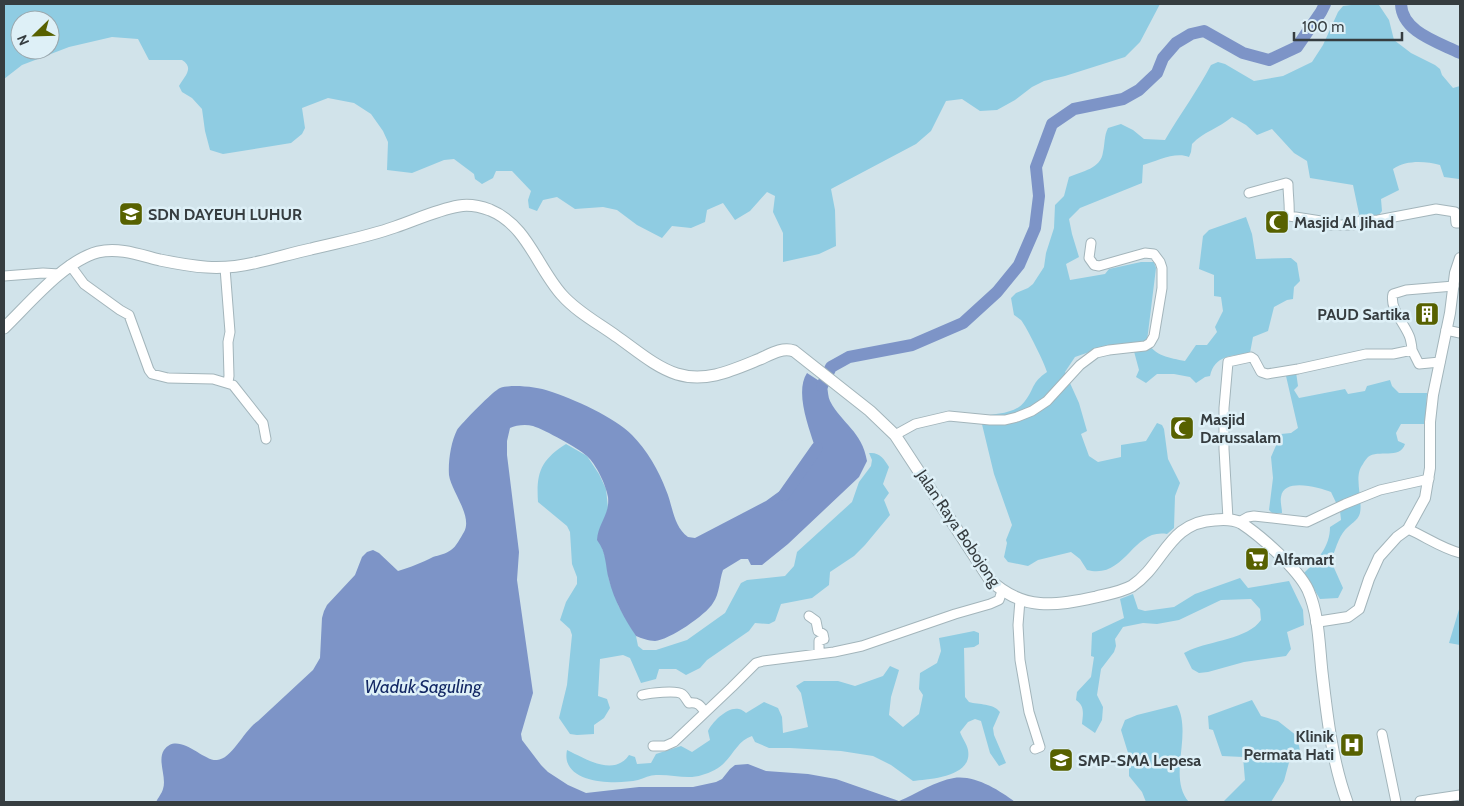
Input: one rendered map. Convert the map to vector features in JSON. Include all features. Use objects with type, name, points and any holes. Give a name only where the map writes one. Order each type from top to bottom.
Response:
[{"type":"main road","name":"Jalan Raya Bobojong","points":[[225,268],[256,263],[368,236],[449,208],[473,205],[492,211],[514,226],[554,285],[570,304],[671,372],[706,378],[776,352],[787,349],[794,351],[870,411],[895,435],[987,576],[1002,592],[1020,600],[1050,605],[1122,591],[1139,580],[1169,544],[1189,526],[1208,520],[1234,521]]},
{"type":"main road","points":[[4,328],[59,274],[86,256],[112,250],[190,266],[225,268]]},
{"type":"main road","points":[[1234,521],[1274,550],[1300,578],[1307,589],[1316,622],[1326,709],[1336,765],[1347,802]]},
{"type":"street","points":[[1249,193],[1286,183],[1288,184],[1288,200],[1290,205],[1289,216],[1321,221],[1323,225],[1354,225],[1360,221],[1378,220],[1436,209],[1455,212],[1456,223],[1460,224]]},
{"type":"street","points":[[895,435],[915,424],[949,416],[990,420],[1005,420],[1016,417],[1032,411],[1047,401],[1080,365],[1096,353],[1145,346],[1150,343],[1154,336],[1162,288],[1162,268],[1160,262],[1154,254],[1146,253],[1094,266],[1089,258],[1091,243]]},
{"type":"street","points":[[1316,622],[1336,620],[1356,613],[1362,603],[1369,579],[1379,558],[1397,537],[1408,529],[1425,498],[1429,479],[1430,422],[1433,395],[1455,273],[1460,258]]},
{"type":"street","points":[[70,265],[84,284],[130,315],[148,370],[152,374],[168,378],[228,382],[238,390],[263,423],[266,439]]},
{"type":"street","points":[[225,268],[230,332],[228,382]]},
{"type":"street","points":[[4,276],[43,273],[59,274]]},
{"type":"street","points":[[1440,362],[1419,364],[1412,350],[1410,338],[1392,299],[1393,294],[1406,290],[1454,286]]},
{"type":"street","points":[[1446,330],[1460,332]]},
{"type":"street","points":[[1412,350],[1393,354],[1366,354],[1267,374],[1261,372],[1251,357],[1228,362],[1224,408],[1224,449],[1234,521],[1254,516],[1307,522],[1380,490],[1429,479]]},
{"type":"street","points":[[1408,529],[1428,538],[1445,549],[1460,554]]},
{"type":"street","points":[[653,746],[665,746],[674,742],[756,663],[763,660],[834,652],[862,646],[990,604],[999,600],[1002,592]]},
{"type":"street","points":[[1020,600],[1018,625],[1020,652],[1029,712],[1040,747],[1036,749]]},
{"type":"street","points":[[809,616],[816,621],[818,631],[823,634],[824,639],[819,641],[819,654]]},
{"type":"street","points":[[642,695],[658,692],[679,692],[683,694],[688,702],[696,702],[701,705],[705,712]]},
{"type":"street","points":[[1382,734],[1396,802]]},
{"type":"street","points":[[1417,802],[1460,795]]},
{"type":"shaded area","points":[[4,4],[1160,4],[1140,42],[1125,57],[1044,81],[997,110],[980,111],[962,99],[946,101],[931,131],[916,144],[831,189],[835,210],[836,246],[819,254],[783,262],[783,233],[773,212],[775,196],[767,192],[750,211],[735,220],[723,203],[707,210],[705,222],[691,228],[672,226],[662,238],[637,225],[617,210],[603,207],[575,209],[557,197],[543,200],[537,211],[529,208],[528,200],[531,191],[512,171],[496,171],[493,178],[482,184],[475,179],[474,174],[454,159],[444,160],[412,173],[387,170],[388,142],[383,131],[371,114],[354,103],[328,98],[302,108],[305,128],[302,134],[291,143],[223,154],[210,150],[202,109],[192,98],[182,92],[179,86],[187,73],[188,66],[186,63],[182,60],[149,60],[138,39],[112,37],[60,50],[60,10],[10,10],[10,60],[35,60],[22,65],[4,79]]},
{"type":"shaded area","points":[[1359,4],[1379,5],[1389,20],[1394,40],[1411,53],[1440,69],[1442,75],[1453,88],[1460,86],[1459,179],[1444,177],[1440,165],[1416,162],[1398,166],[1393,169],[1399,190],[1381,199],[1382,211],[1368,229],[1362,228],[1353,185],[1310,178],[1307,161],[1294,153],[1272,129],[1257,135],[1246,125],[1232,117],[1196,140],[1192,144],[1189,157],[1184,155],[1172,156],[1143,165],[1142,183],[1080,208],[1069,219],[1079,257],[1066,264],[1070,280],[1105,274],[1109,269],[1141,262],[1154,262],[1156,268],[1147,341],[1154,350],[1168,357],[1185,361],[1196,345],[1207,345],[1217,332],[1215,327],[1223,311],[1221,297],[1214,296],[1214,275],[1199,269],[1203,236],[1209,230],[1246,217],[1252,234],[1256,259],[1291,258],[1297,263],[1300,281],[1294,287],[1293,299],[1274,307],[1268,331],[1253,337],[1250,353],[1230,356],[1220,360],[1212,369],[1210,376],[1196,383],[1190,377],[1174,374],[1157,374],[1146,383],[1136,377],[1139,370],[1132,344],[1095,350],[1075,357],[1065,372],[1079,403],[1087,431],[1081,434],[1089,456],[1098,462],[1121,457],[1121,445],[1146,441],[1157,423],[1162,425],[1168,459],[1180,483],[1175,496],[1174,528],[1167,534],[1155,534],[1145,538],[1111,568],[1100,571],[1087,570],[1080,559],[1071,552],[1038,560],[1028,566],[1008,562],[1004,557],[1006,540],[1012,525],[994,474],[980,416],[1005,413],[1016,409],[1025,401],[1038,379],[1047,372],[1027,330],[1021,320],[1014,315],[1011,298],[1016,293],[1033,284],[1044,267],[1046,253],[1054,228],[1055,205],[1064,196],[1069,177],[1090,169],[1099,162],[1104,149],[1108,128],[1121,124],[1133,130],[1144,139],[1165,140],[1211,65],[1218,62],[1225,64],[1254,81],[1283,76],[1312,62],[1323,45],[1338,12],[1343,6]]},
{"type":"shaded area","points":[[1296,372],[1298,386],[1294,390],[1299,398],[1345,389],[1348,394],[1365,391],[1367,386],[1390,380],[1392,386],[1399,393],[1427,393],[1425,424],[1401,424],[1396,433],[1398,441],[1405,444],[1402,449],[1394,453],[1372,455],[1367,458],[1360,469],[1358,481],[1360,513],[1343,533],[1331,561],[1343,588],[1338,598],[1320,599],[1304,573],[1322,552],[1328,540],[1330,527],[1341,520],[1340,511],[1331,492],[1303,486],[1289,487],[1281,497],[1282,513],[1272,513],[1269,510],[1273,478],[1271,457],[1281,434],[1291,433],[1298,428],[1286,376],[1288,373]]},
{"type":"shaded area","points":[[566,444],[587,456],[606,489],[608,508],[601,545],[606,559],[609,580],[619,607],[636,636],[638,646],[643,650],[656,650],[687,640],[725,613],[741,583],[747,580],[785,576],[794,566],[797,552],[852,502],[859,482],[871,466],[872,460],[869,453],[879,455],[889,467],[883,484],[889,493],[884,500],[890,515],[854,556],[830,572],[829,585],[812,598],[781,604],[775,621],[769,624],[755,623],[749,631],[707,660],[700,668],[686,675],[676,669],[659,669],[656,679],[641,683],[630,658],[623,655],[600,659],[598,696],[607,699],[610,708],[604,718],[594,725],[594,734],[570,734],[559,718],[567,685],[572,635],[570,629],[560,620],[566,602],[577,584],[577,577],[572,564],[570,532],[567,526],[538,502],[538,483],[542,468],[551,456]]},
{"type":"shaded area","points":[[1240,578],[1248,588],[1289,581],[1303,610],[1304,625],[1287,632],[1291,649],[1286,656],[1244,662],[1208,672],[1199,673],[1192,669],[1184,653],[1238,635],[1255,626],[1261,620],[1260,609],[1251,599],[1221,600],[1179,620],[1123,627],[1115,639],[1116,646],[1114,652],[1101,669],[1097,695],[1103,707],[1102,720],[1095,733],[1082,724],[1082,708],[1076,700],[1077,692],[1091,677],[1094,657],[1091,656],[1092,633],[1124,618],[1120,599],[1133,594],[1138,609],[1145,611],[1174,607],[1195,594]]},
{"type":"shaded area","points":[[1460,606],[1460,645],[1449,643]]},
{"type":"shaded area","points":[[974,631],[979,633],[979,644],[974,647],[964,648],[965,697],[969,702],[994,707],[1000,712],[993,728],[1006,763],[999,766],[990,753],[981,721],[975,719],[968,722],[960,732],[968,750],[968,759],[964,766],[949,775],[913,781],[891,765],[873,756],[841,751],[769,748],[755,742],[752,736],[740,744],[715,770],[697,776],[656,775],[628,782],[604,782],[580,776],[572,770],[567,761],[567,750],[591,761],[608,765],[616,765],[629,755],[635,757],[637,764],[651,763],[656,754],[681,746],[692,752],[710,740],[708,731],[710,727],[725,712],[741,709],[746,713],[764,702],[778,708],[782,717],[783,733],[808,727],[801,693],[796,686],[804,681],[838,681],[855,686],[883,676],[890,666],[899,670],[891,697],[889,715],[903,727],[919,714],[923,695],[919,689],[920,673],[937,663],[941,651],[939,638]]},
{"type":"shaded area","points":[[1252,700],[1261,716],[1278,721],[1297,736],[1300,751],[1291,755],[1284,781],[1271,802],[1223,802],[1245,780],[1243,757],[1222,756],[1213,730],[1209,729],[1208,716]]},
{"type":"shaded area","points":[[1177,705],[1183,729],[1180,781],[1183,792],[1189,802],[1146,802],[1142,792],[1129,776],[1129,756],[1121,730],[1125,720]]},
{"type":"water","name":"Waduk Saguling","points":[[807,373],[827,386],[830,401],[861,442],[867,461],[859,477],[788,544],[762,565],[751,565],[748,559],[741,559],[723,570],[717,595],[709,608],[678,632],[661,640],[648,640],[636,636],[620,610],[614,595],[604,555],[597,540],[599,529],[606,514],[608,497],[603,481],[594,464],[576,448],[538,428],[524,425],[510,428],[507,441],[507,455],[519,552],[517,580],[533,693],[521,734],[522,740],[548,772],[568,785],[586,793],[639,787],[693,787],[716,782],[722,779],[735,765],[748,764],[766,771],[808,774],[836,779],[899,801],[947,780],[954,778],[970,779],[994,788],[1015,802],[156,802],[164,784],[161,759],[164,750],[176,743],[191,748],[212,759],[217,760],[228,755],[253,725],[313,670],[320,658],[324,611],[327,605],[355,575],[362,557],[367,552],[373,550],[379,553],[398,571],[447,552],[455,547],[464,532],[466,519],[449,475],[453,440],[457,430],[500,388],[517,386],[544,390],[569,398],[616,422],[632,435],[648,454],[666,490],[679,527],[688,537],[695,538],[766,501],[806,472],[811,449],[814,444],[802,398],[802,389]]},
{"type":"waterway","points":[[822,386],[831,367],[849,357],[912,345],[963,323],[997,292],[1019,265],[1035,228],[1039,196],[1036,167],[1052,124],[1074,109],[1123,99],[1139,90],[1157,73],[1163,58],[1176,43],[1191,34],[1204,31],[1243,53],[1269,60],[1297,47],[1325,4]]},
{"type":"waterway","points":[[1401,4],[1403,14],[1414,29],[1460,53]]},
{"type":"waterway","points":[[784,495],[817,448]]},
{"type":"place","name":"SDN DAYEUH LUHUR","points":[[131,214]]},
{"type":"place","name":"Masjid Al Jihad","points":[[1277,222]]},
{"type":"place","name":"PAUD Sartika","points":[[1427,314]]},
{"type":"place","name":"Masjid Darussalam","points":[[1182,428]]},
{"type":"place","name":"Alfamart","points":[[1257,559]]},
{"type":"place","name":"Klinik Permata Hati","points":[[1352,745]]},
{"type":"place","name":"SMP-SMA Lepesa","points":[[1061,760]]}]
